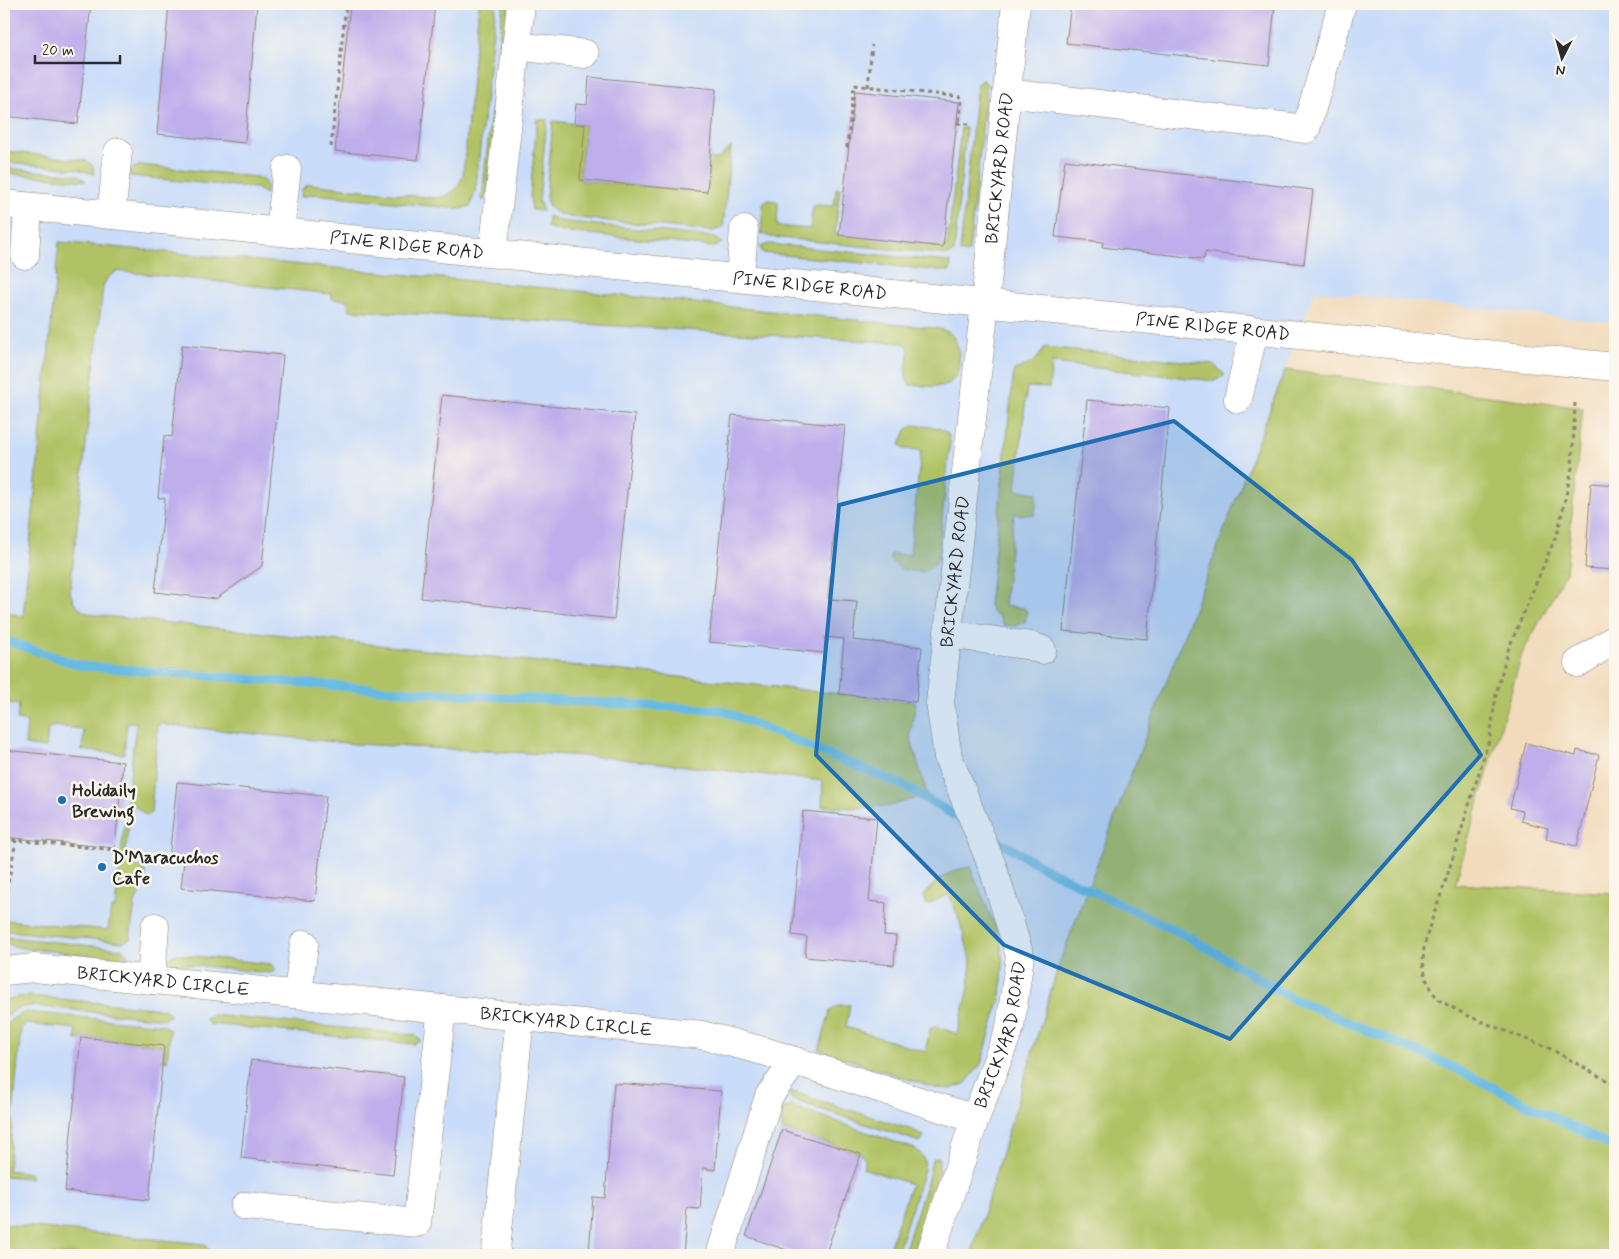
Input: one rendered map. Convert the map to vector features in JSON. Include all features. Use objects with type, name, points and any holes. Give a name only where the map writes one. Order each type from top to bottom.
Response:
[{"type":"street","points":[[493,253],[521,4]]},
{"type":"street","name":"BRICKYARD ROAD","points":[[975,1120],[1010,1027],[1020,956],[993,868],[948,757],[940,703],[986,303],[1016,4]]},
{"type":"street","points":[[1007,93],[1306,128],[1342,4]]},
{"type":"street","points":[[516,46],[585,54]]},
{"type":"street","points":[[111,215],[118,152]]},
{"type":"street","points":[[280,232],[287,170]]},
{"type":"street","points":[[16,205],[25,255]]},
{"type":"street","name":"PINE RIDGE ROAD","points":[[16,205],[1615,368]]},
{"type":"street","points":[[740,278],[744,230]]},
{"type":"street","points":[[1238,399],[1254,330]]},
{"type":"street","points":[[948,634],[1031,646],[1042,650]]},
{"type":"street","points":[[1578,664],[1615,639]]},
{"type":"street","points":[[151,980],[155,927]]},
{"type":"street","points":[[298,994],[304,944]]},
{"type":"street","name":"BRICKYARD CIRCLE","points":[[4,971],[34,968],[702,1035],[767,1052],[975,1120]]},
{"type":"street","points":[[245,1206],[417,1223],[442,1009]]},
{"type":"street","points":[[496,1250],[520,1017]]},
{"type":"street","points":[[720,1255],[769,1096],[795,1061]]},
{"type":"street","points":[[930,1255],[975,1120]]},
{"type":"path","points":[[331,147],[346,4]]},
{"type":"path","points":[[868,87],[872,45]]},
{"type":"path","points":[[847,148],[854,85],[962,97],[958,123],[969,124]]},
{"type":"path","points":[[1576,403],[1572,468],[1558,531],[1508,650],[1496,694],[1490,737],[1427,935],[1424,948],[1424,963],[1426,979],[1437,999],[1468,1016],[1551,1049],[1615,1085]]},
{"type":"path","points":[[4,839],[115,850]]},
{"type":"path","points":[[4,906],[16,840]]},
{"type":"highlighted area","points":[[1174,421],[1352,560],[1481,755],[1230,1039],[1004,945],[816,755],[839,505]]},
{"type":"shaded area","points":[[4,4],[1615,4],[1615,323],[1315,291],[1059,964],[971,1255],[4,1255]]},
{"type":"green space","points":[[479,4],[496,4],[475,193],[470,206],[461,209],[315,194],[301,197],[302,189],[309,184],[435,198],[445,196],[456,188],[463,175]]},
{"type":"green space","points":[[503,4],[509,4],[486,197],[483,201],[482,197]]},
{"type":"green space","points":[[983,79],[987,85],[969,252],[960,252],[977,84]]},
{"type":"green space","points":[[537,119],[547,120],[539,201],[543,211],[532,210],[530,196]]},
{"type":"green space","points":[[553,121],[585,125],[580,180],[706,192],[709,158],[718,159],[731,147],[723,228],[712,231],[569,217],[553,210],[548,205],[546,196]]},
{"type":"green space","points":[[961,128],[966,128],[954,252],[948,255],[771,237],[761,233],[763,204],[768,200],[777,201],[777,226],[810,229],[813,207],[816,205],[834,206],[836,188],[840,188],[835,234],[947,246]]},
{"type":"green space","points":[[4,151],[87,161],[93,166],[94,174],[77,169],[4,162]]},
{"type":"green space","points":[[141,165],[257,177],[266,184],[266,194],[255,188],[129,176],[133,168]]},
{"type":"green space","points":[[4,168],[78,175],[86,181],[4,173]]},
{"type":"green space","points":[[548,216],[560,221],[711,237],[722,243],[714,247],[559,231],[547,227]]},
{"type":"green space","points":[[59,242],[579,291],[940,329],[948,332],[956,341],[958,348],[959,363],[956,377],[948,384],[943,385],[910,385],[906,378],[909,349],[907,345],[902,343],[350,310],[347,300],[332,299],[332,294],[117,271],[108,277],[103,286],[70,591],[73,601],[78,608],[95,615],[916,702],[910,735],[927,795],[890,806],[850,808],[822,806],[823,781],[603,757],[355,744],[158,724],[151,813],[147,816],[131,803],[125,856],[146,872],[144,885],[135,903],[130,939],[123,942],[7,931],[5,920],[108,930],[111,908],[115,908],[136,722],[127,722],[124,754],[82,750],[84,733],[81,729],[54,726],[48,729],[46,748],[25,745],[27,722],[17,720],[19,704],[4,703],[4,611],[23,617]]},
{"type":"green space","points":[[769,244],[951,262],[950,271],[763,253],[760,247]]},
{"type":"green space","points":[[1045,347],[1213,364],[1225,375],[1215,381],[1052,363],[1049,388],[1027,387],[1016,490],[1037,493],[1035,515],[1014,514],[1004,606],[1024,608],[1027,611],[1025,622],[1015,626],[1003,625],[1000,617],[993,613],[989,606],[1014,370],[1032,362]]},
{"type":"green space","points":[[1285,370],[1583,408],[1566,572],[1522,654],[1455,884],[1615,893],[1615,1255],[971,1255],[1059,964]]},
{"type":"green space","points":[[914,425],[939,428],[948,434],[950,442],[938,559],[932,567],[923,572],[902,570],[890,560],[891,554],[910,555],[921,450],[903,449],[900,445],[906,430]]},
{"type":"green space","points":[[970,867],[1001,944],[1003,966],[1001,996],[981,1064],[966,1083],[951,1089],[935,1088],[819,1050],[830,1011],[839,1005],[850,1005],[846,1027],[925,1052],[930,1029],[936,1026],[957,1034],[969,988],[971,960],[958,916],[949,894],[926,905],[923,897],[932,886],[949,873]]},
{"type":"green space","points":[[8,937],[122,949],[128,955],[124,958],[117,958],[22,948],[10,945],[5,940]]},
{"type":"green space","points":[[175,954],[271,964],[276,970],[270,973],[172,963],[168,959]]},
{"type":"green space","points":[[29,996],[164,1009],[171,1015],[164,1019],[32,1006],[10,1012],[4,1018],[4,1001],[16,997]]},
{"type":"green space","points":[[26,1012],[163,1025],[170,1030],[167,1061],[162,1061],[164,1046],[81,1037],[80,1040],[76,1040],[76,1029],[26,1024],[21,1027],[8,1170],[30,1173],[30,1178],[4,1176],[4,1032],[12,1019]]},
{"type":"green space","points":[[211,1015],[415,1035],[421,1041],[414,1044],[209,1024],[205,1018]]},
{"type":"green space","points":[[793,1092],[913,1130],[924,1136],[920,1142],[793,1100],[789,1094]]},
{"type":"green space","points":[[792,1106],[915,1149],[922,1156],[925,1163],[924,1170],[896,1255],[887,1255],[911,1184],[863,1168],[865,1159],[861,1154],[782,1130],[782,1109]]},
{"type":"green space","points":[[939,1157],[939,1172],[912,1255],[903,1255],[929,1176],[932,1159]]},
{"type":"green space","points":[[4,1224],[204,1244],[212,1255],[4,1255]]},
{"type":"building","points":[[8,4],[91,4],[78,124],[4,116],[4,41]]},
{"type":"building","points":[[169,4],[257,4],[245,143],[157,134]]},
{"type":"building","points":[[350,4],[435,4],[418,160],[335,151]]},
{"type":"building","points":[[1071,4],[1275,4],[1269,65],[1066,43]]},
{"type":"building","points":[[589,77],[716,89],[707,192],[580,180],[585,125],[574,123],[576,104],[587,105]]},
{"type":"building","points":[[855,91],[959,102],[943,247],[839,235]]},
{"type":"building","points":[[1065,160],[1313,190],[1304,264],[1205,252],[1204,259],[1102,247],[1103,242],[1055,237]]},
{"type":"building","points":[[182,345],[283,355],[262,566],[216,599],[155,592],[165,498],[158,498],[164,436],[172,437]]},
{"type":"building","points":[[442,395],[635,415],[614,619],[421,598]]},
{"type":"building","points":[[1087,400],[1170,408],[1147,639],[1063,631]]},
{"type":"building","points":[[732,415],[845,426],[828,599],[857,601],[853,640],[922,647],[916,702],[839,694],[844,639],[825,637],[824,653],[709,642]]},
{"type":"building","points":[[1591,483],[1615,485],[1615,570],[1585,568]]},
{"type":"building","points":[[1526,743],[1576,756],[1577,750],[1599,755],[1577,846],[1546,839],[1548,828],[1521,821],[1523,811],[1510,808]]},
{"type":"building","name":"Holidaily Brewing","points":[[4,750],[123,762],[115,848],[4,837]]},
{"type":"building","points":[[177,782],[326,796],[315,901],[181,888],[184,861],[169,859]]},
{"type":"building","points":[[803,811],[877,818],[869,901],[886,903],[884,935],[896,936],[894,965],[805,957],[807,937],[792,935]]},
{"type":"building","points":[[81,1037],[164,1046],[149,1200],[65,1191]]},
{"type":"building","points":[[251,1060],[404,1077],[393,1175],[241,1158]]},
{"type":"building","points":[[614,1083],[721,1091],[715,1170],[703,1168],[700,1209],[687,1208],[683,1255],[589,1255],[593,1197],[605,1198]]},
{"type":"building","points":[[782,1130],[861,1154],[825,1255],[801,1255],[746,1236]]},
{"type":"waterway","points":[[4,640],[82,666],[402,691],[721,710],[902,785],[968,823]]},
{"type":"waterway","points":[[988,835],[1046,869],[1189,937],[1291,998],[1442,1062],[1615,1148]]},
{"type":"place","name":"Holidaily Brewing","points":[[62,800]]},
{"type":"place","name":"D'Maracuchos Cafe","points":[[102,867]]}]
